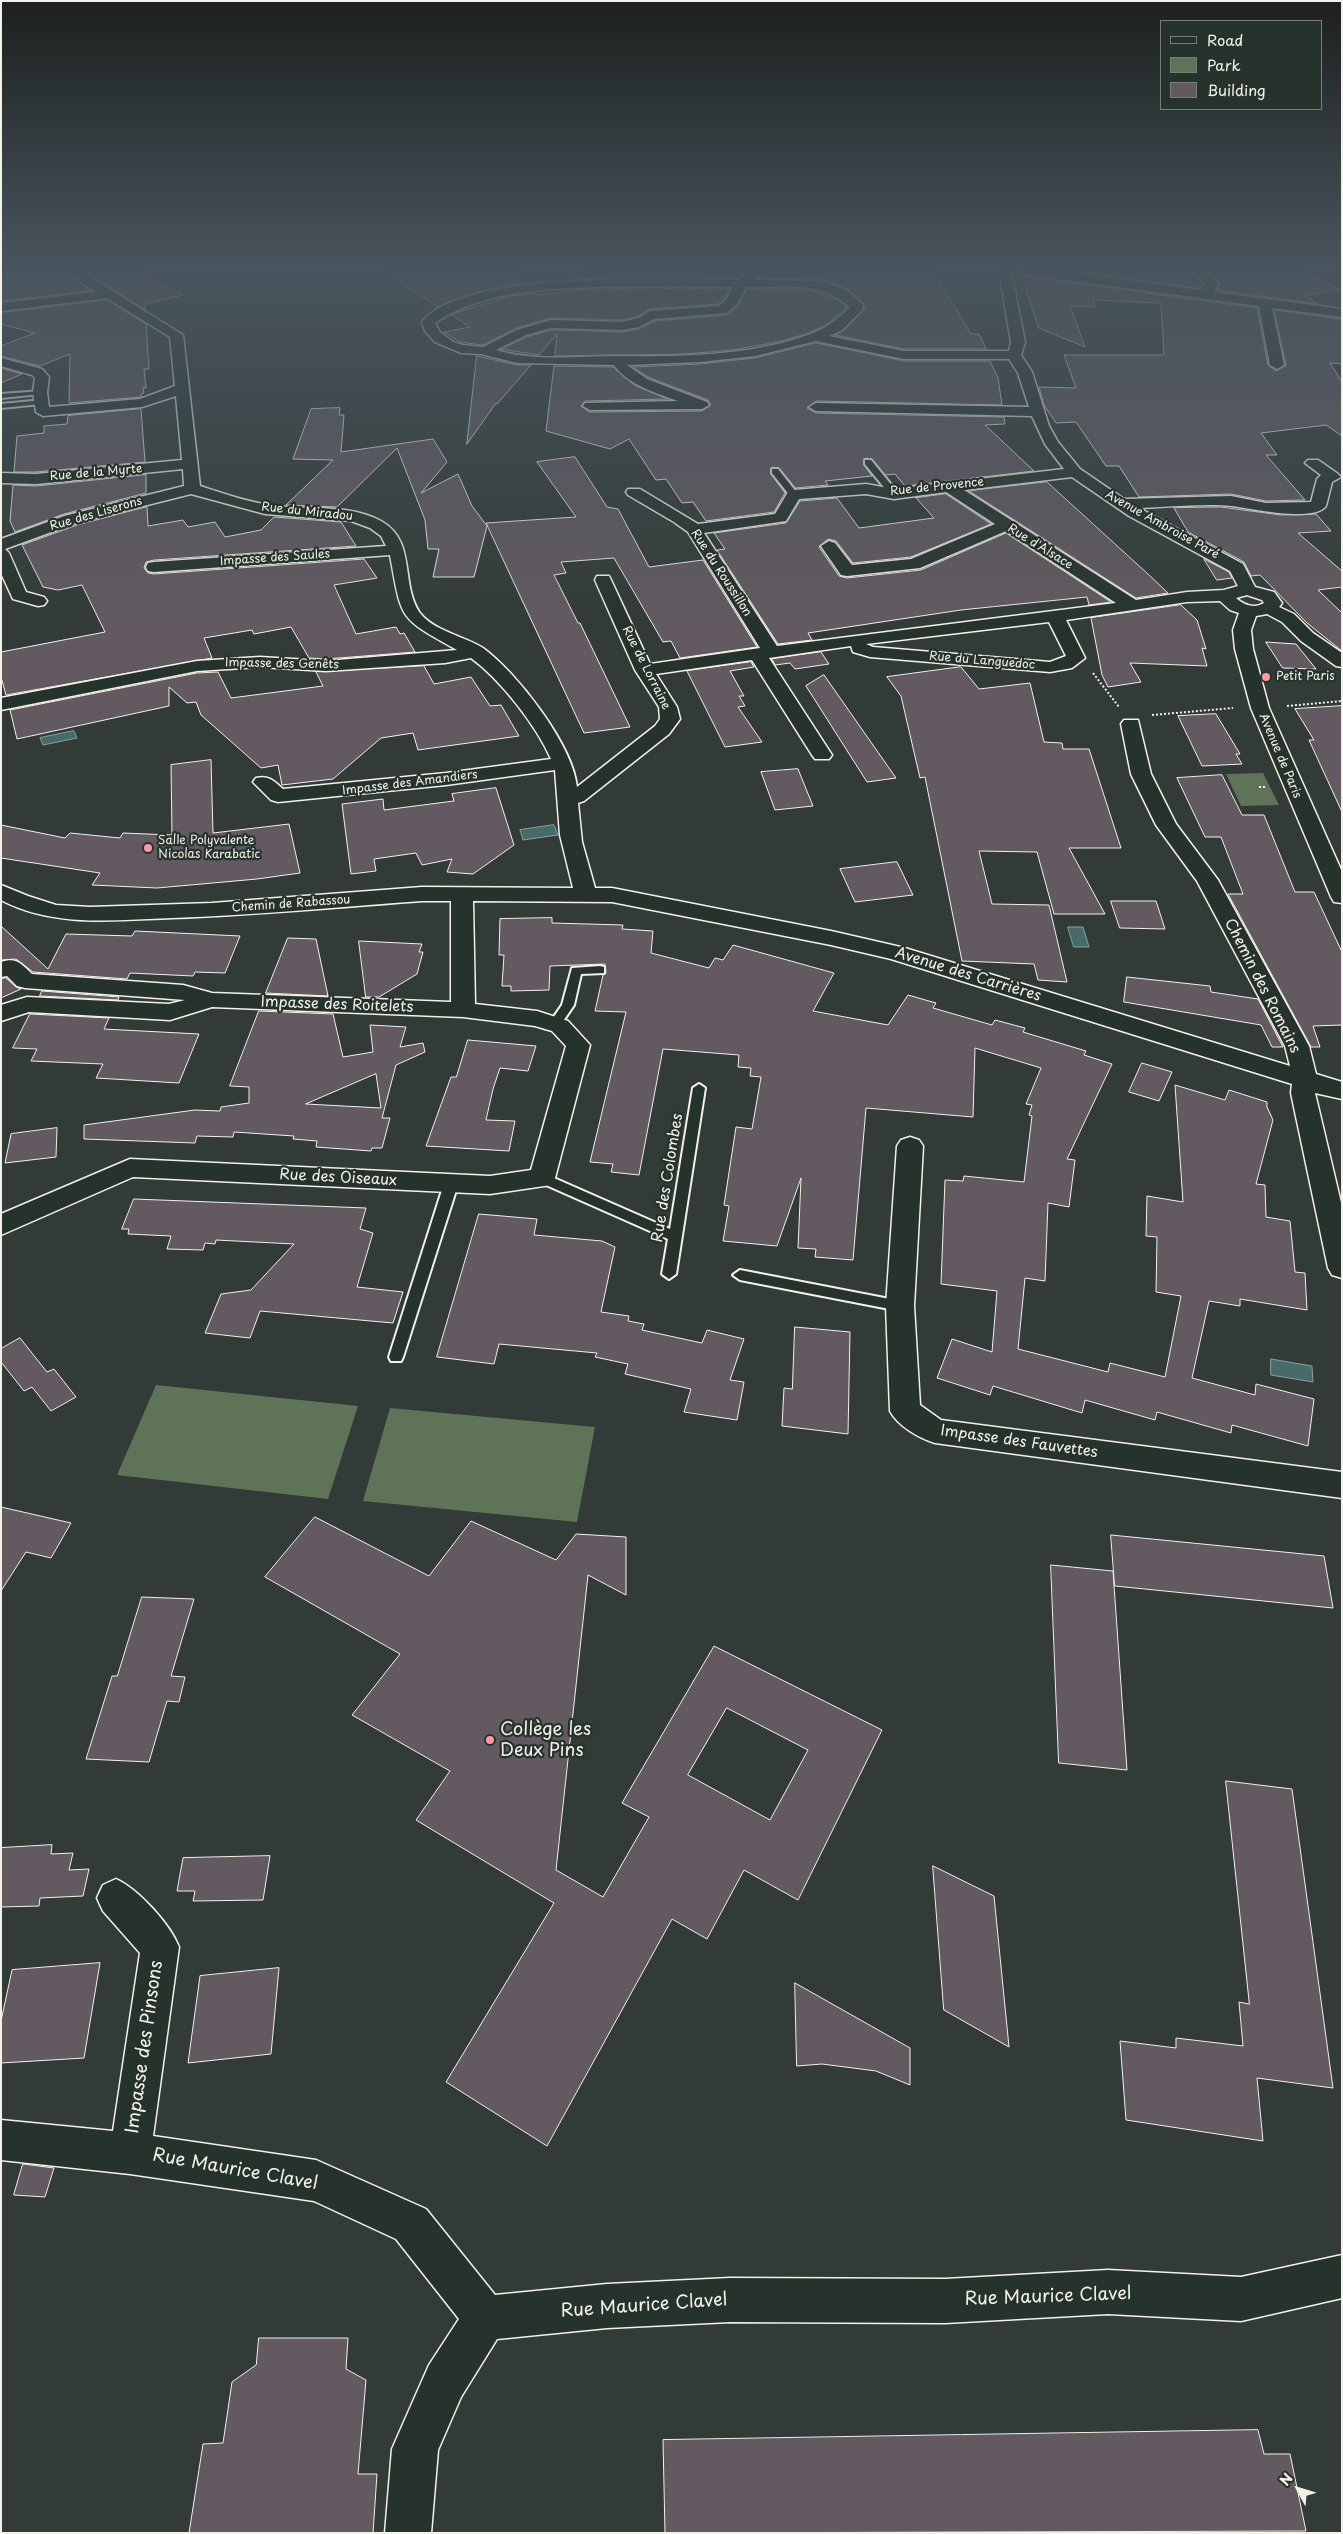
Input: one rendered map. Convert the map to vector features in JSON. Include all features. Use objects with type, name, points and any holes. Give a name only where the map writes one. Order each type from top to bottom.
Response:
[{"type":"street","points":[[41,389],[40,397],[43,412],[142,403],[180,389]]},
{"type":"street","points":[[181,389],[191,476]]},
{"type":"street","points":[[590,406],[702,405],[664,389]]},
{"type":"street","name":"Avenue Ambroise Paré","points":[[1031,389],[1042,426],[1052,444],[1075,472],[1121,504],[1237,568],[1248,590]]},
{"type":"street","points":[[142,403],[184,414]]},
{"type":"street","points":[[816,408],[1038,412]]},
{"type":"street","points":[[1313,463],[1338,476]]},
{"type":"street","name":"Rue de Provence","points":[[794,495],[866,489],[894,494],[1075,472]]},
{"type":"street","name":"Rue de la Myrte","points":[[1,478],[191,476]]},
{"type":"street","name":"Rue des Liserons","points":[[1,545],[19,536],[58,525],[191,476]]},
{"type":"street","name":"Rue du Miradou","points":[[191,476],[274,511],[361,518],[378,525],[392,537],[408,607],[415,618],[476,652],[498,672],[530,711],[562,763],[568,800],[570,835],[585,894]]},
{"type":"street","points":[[1121,504],[1230,500],[1266,508],[1291,509],[1318,506],[1325,479],[1338,476]]},
{"type":"street","name":"Rue d'Alsace","points":[[948,487],[1133,606]]},
{"type":"street","name":"Rue du Roussillon","points":[[634,492],[648,503],[683,518],[694,529],[822,755]]},
{"type":"street","points":[[694,529],[780,518],[794,495]]},
{"type":"street","points":[[829,546],[847,571],[886,568],[925,560],[1007,525]]},
{"type":"street","name":"Impasse des Saules","points":[[154,567],[396,550]]},
{"type":"street","points":[[1,553],[19,595],[38,602]]},
{"type":"street","name":"Rue de Lorraine","points":[[568,800],[577,797],[662,730],[670,719],[668,707],[644,670],[602,580]]},
{"type":"street","points":[[1248,590],[1268,596],[1273,602],[1268,608]]},
{"type":"street","name":"Rue du Languedoc","points":[[644,670],[764,652],[1133,606],[1187,597],[1228,595],[1235,591],[1248,590]]},
{"type":"street","points":[[1228,595],[1227,598],[1231,604],[1248,610],[1268,608],[1288,618],[1307,637],[1342,662]]},
{"type":"street","name":"Avenue de Paris","points":[[1248,610],[1242,630],[1244,649],[1260,708],[1342,897]]},
{"type":"street","points":[[1055,615],[1076,658],[1066,664]]},
{"type":"street","name":"Rue du Languedoc","points":[[841,642],[870,652],[1050,667],[1066,664]]},
{"type":"street","name":"Impasse des Genêts","points":[[1,704],[205,665],[260,662],[326,666],[445,658],[476,652]]},
{"type":"street","name":"Chemin des Romains","points":[[1131,724],[1141,774],[1162,817],[1212,889],[1296,1046],[1306,1080],[1303,1093],[1342,1268]]},
{"type":"street","name":"Impasse des Amandiers","points":[[262,782],[278,796],[437,780],[562,763]]},
{"type":"street","points":[[462,893],[463,1010]]},
{"type":"street","name":"Chemin de Rabassou","points":[[7,899],[54,911],[90,914],[212,910],[422,894],[585,894]]},
{"type":"street","name":"Avenue des Carrières","points":[[585,894],[648,901],[897,953],[1342,1090]]},
{"type":"street","name":"Impasse des Roitelets","points":[[1,970],[11,966],[25,980],[183,992],[211,1000],[463,1010],[537,1019],[556,1024]]},
{"type":"street","name":"Impasse des Roitelets","points":[[1,1014],[27,1004],[170,1012],[211,1000]]},
{"type":"street","points":[[542,1178],[578,1045],[556,1024]]},
{"type":"street","name":"Impasse des Fauvettes","points":[[910,1146],[900,1306],[905,1411],[935,1431],[1342,1485]]},
{"type":"street","name":"Rue des Oiseaux","points":[[1,1225],[130,1168],[490,1185],[542,1178]]},
{"type":"street","name":"Impasse des Pinsons","points":[[116,1898],[160,1947],[130,2153]]},
{"type":"street","name":"Rue Maurice Clavel","points":[[1,2140],[130,2153],[316,2181],[411,2224],[485,2318],[607,2306],[730,2300],[945,2301],[1108,2292],[1241,2299],[1342,2276]]},
{"type":"street","points":[[408,2533],[415,2449],[445,2381],[485,2318]]},
{"type":"lane","points":[[1,396],[40,397]]},
{"type":"lane","points":[[1,406],[40,397]]},
{"type":"lane","points":[[868,462],[894,494]]},
{"type":"lane","points":[[775,471],[794,495]]},
{"type":"lane","points":[[556,1024],[568,1005],[576,970],[600,970]]},
{"type":"lane","name":"Rue des Colombes","points":[[669,1274],[699,1088]]},
{"type":"lane","points":[[542,1178],[674,1236]]},
{"type":"lane","points":[[396,1358],[451,1184]]},
{"type":"lane","points":[[740,1275],[900,1306]]},
{"type":"path","points":[[1066,664],[1096,675],[1131,724]]},
{"type":"green space","points":[[1263,773],[1279,805],[1241,806],[1226,774]]},
{"type":"green space","points":[[156,1385],[358,1406],[328,1499],[117,1475]]},
{"type":"green space","points":[[390,1408],[595,1427],[577,1522],[363,1501]]},
{"type":"water","points":[[74,731],[77,738],[43,745],[40,738]]},
{"type":"water","points":[[554,825],[558,835],[523,840],[520,830]]},
{"type":"water","points":[[1068,927],[1083,927],[1089,947],[1074,947]]},
{"type":"water","points":[[1271,1359],[1312,1366],[1313,1382],[1271,1375]]},
{"type":"building","points":[[69,389],[143,389],[144,393],[141,394],[141,397],[69,403]]},
{"type":"building","points":[[473,389],[510,389],[496,403],[467,444]]},
{"type":"building","points":[[551,389],[644,389],[668,399],[585,401],[581,406],[589,412],[702,411],[711,405],[708,400],[680,389],[1000,389],[1002,405],[816,401],[807,408],[816,413],[1004,417],[1005,424],[985,425],[1034,471],[905,486],[895,474],[885,475],[872,459],[865,458],[864,465],[872,476],[825,481],[828,485],[795,488],[779,468],[772,467],[771,474],[785,493],[774,512],[706,521],[693,502],[682,503],[666,479],[656,480],[629,439],[610,449],[546,431]]},
{"type":"building","points":[[1040,389],[1342,389],[1342,436],[1326,425],[1261,433],[1277,455],[1266,455],[1305,500],[1266,501],[1231,494],[1139,497],[1119,466],[1106,466],[1076,422],[1056,423],[1044,405]]},
{"type":"building","points":[[340,408],[339,415],[344,415],[341,452],[433,439],[447,462],[421,493],[458,474],[472,506],[487,526],[474,577],[433,577],[439,549],[428,549],[425,520],[397,448],[337,507],[286,505],[333,460],[293,459],[311,409]]},
{"type":"building","points":[[141,409],[145,462],[36,472],[14,472],[17,436],[44,433],[44,426],[67,424],[68,416]]},
{"type":"building","points":[[575,457],[607,507],[618,509],[649,567],[703,560],[757,647],[680,658],[671,641],[663,642],[614,558],[561,562],[566,573],[554,575],[578,623],[580,623],[630,727],[584,733],[486,523],[576,517],[537,462]]},
{"type":"building","points":[[146,475],[146,493],[64,514],[15,532],[10,521],[13,485],[36,486]]},
{"type":"building","points":[[1047,482],[1168,593],[1136,598],[969,491]]},
{"type":"building","points":[[946,494],[991,524],[911,557],[853,563],[836,541],[828,539],[819,547],[839,576],[847,578],[921,570],[1006,533],[1111,602],[1089,605],[1087,597],[961,610],[808,633],[812,640],[778,644],[717,550],[725,549],[714,533],[786,523],[800,501],[837,498],[859,528],[934,518],[916,498]]},
{"type":"building","points":[[147,507],[148,526],[183,520],[188,527],[215,522],[225,537],[261,530],[274,517],[341,522],[356,546],[154,560],[146,562],[144,568],[148,573],[154,574],[364,559],[377,578],[334,585],[356,634],[396,627],[400,634],[404,633],[415,652],[326,659],[309,658],[291,627],[254,634],[252,630],[204,638],[212,658],[6,695],[1,677],[1,652],[105,632],[82,585],[58,590],[43,587],[22,545],[77,525]]},
{"type":"building","points":[[1221,507],[1281,515],[1316,514],[1331,531],[1298,533],[1342,571],[1342,587],[1318,590],[1342,613],[1342,651],[1307,623],[1260,575],[1251,576],[1244,562],[1188,532],[1174,508]]},
{"type":"building","points":[[1204,559],[1229,572],[1232,578],[1217,580]]},
{"type":"building","points":[[1181,605],[1197,620],[1206,649],[1202,648],[1207,666],[1130,663],[1141,682],[1108,687],[1102,675],[1091,618]]},
{"type":"building","points":[[1266,642],[1296,644],[1316,669],[1283,668]]},
{"type":"building","points":[[821,652],[829,664],[795,669],[790,663],[775,665],[772,659]]},
{"type":"building","points":[[751,662],[754,667],[730,671],[744,696],[739,696],[745,706],[738,707],[762,742],[725,747],[687,671]]},
{"type":"building","points":[[424,666],[434,684],[471,677],[490,706],[501,705],[519,736],[418,750],[413,733],[381,738],[333,779],[282,785],[278,765],[261,768],[201,715],[196,702],[187,703],[169,687],[169,706],[17,739],[10,710],[197,673],[218,672],[231,698],[323,686],[316,672]]},
{"type":"building","points":[[961,667],[979,689],[1030,683],[1044,742],[1062,743],[1063,749],[1089,749],[1121,848],[1069,848],[1105,914],[1054,914],[1037,852],[979,851],[992,904],[1049,905],[1067,982],[1038,980],[1034,964],[962,961],[925,777],[920,778],[901,696],[887,677]]},
{"type":"building","points":[[824,675],[896,778],[867,782],[806,686]]},
{"type":"building","points":[[1342,706],[1342,812],[1309,740],[1314,740],[1295,709]]},
{"type":"building","points":[[1216,714],[1240,754],[1236,754],[1242,764],[1202,766],[1178,716]]},
{"type":"building","name":"Salle Polyvalente Nicolas Karabatic","points":[[211,760],[213,833],[289,824],[300,873],[157,888],[92,885],[100,873],[1,858],[1,825],[65,838],[70,833],[120,838],[123,833],[172,835],[171,765]]},
{"type":"building","points":[[798,769],[813,806],[775,810],[761,772]]},
{"type":"building","points":[[1222,775],[1242,815],[1264,815],[1295,892],[1314,892],[1342,952],[1342,1025],[1313,1026],[1320,1047],[1311,1047],[1228,894],[1243,894],[1221,837],[1205,837],[1177,778]]},
{"type":"building","points":[[496,788],[514,845],[473,874],[447,872],[452,859],[422,865],[416,853],[374,859],[376,871],[351,874],[342,804],[383,799],[384,810],[454,801],[452,794]]},
{"type":"building","points":[[897,862],[913,895],[855,902],[840,869]]},
{"type":"building","points":[[1111,901],[1156,901],[1165,929],[1120,928]]},
{"type":"building","points":[[552,918],[552,923],[623,925],[622,929],[653,931],[651,953],[709,968],[715,958],[723,960],[733,945],[834,973],[813,1011],[888,1025],[908,995],[936,1003],[933,1008],[992,1025],[995,1020],[1025,1028],[1023,1032],[1086,1051],[1084,1055],[1112,1064],[1067,1159],[1075,1160],[1069,1207],[1048,1203],[1045,1281],[1025,1278],[1018,1349],[1108,1372],[1110,1363],[1165,1377],[1181,1296],[1156,1292],[1157,1237],[1146,1236],[1147,1196],[1183,1202],[1175,1085],[1225,1100],[1229,1090],[1267,1102],[1267,1107],[1273,1120],[1256,1184],[1265,1185],[1266,1217],[1290,1221],[1295,1272],[1305,1273],[1307,1310],[1240,1299],[1240,1306],[1209,1301],[1192,1378],[1255,1395],[1256,1384],[1314,1399],[1308,1446],[1232,1425],[1231,1433],[1157,1412],[1155,1420],[1085,1400],[1082,1413],[993,1386],[990,1395],[937,1378],[952,1339],[992,1352],[997,1291],[941,1284],[945,1180],[963,1181],[964,1176],[1024,1182],[1032,1116],[1029,1115],[1032,1105],[1026,1104],[1041,1068],[975,1048],[973,1117],[866,1108],[853,1260],[815,1257],[816,1249],[798,1248],[801,1178],[777,1246],[723,1241],[729,1206],[724,1205],[736,1127],[752,1129],[761,1077],[750,1076],[751,1068],[738,1067],[739,1055],[663,1049],[639,1175],[611,1172],[613,1164],[590,1162],[626,1012],[595,1011],[603,975],[606,973],[605,964],[550,966],[549,990],[511,991],[511,986],[502,986],[504,955],[499,955],[500,919]]},
{"type":"building","points":[[1,926],[48,969],[66,934],[132,936],[135,931],[240,936],[225,973],[195,972],[193,976],[130,973],[127,979],[33,972],[16,959],[1,960]]},
{"type":"building","points":[[288,938],[316,939],[328,996],[266,993]]},
{"type":"building","points":[[359,941],[422,944],[419,952],[423,952],[417,974],[379,997],[366,997]]},
{"type":"building","points":[[1127,977],[1210,986],[1211,992],[1258,999],[1283,1047],[1272,1047],[1261,1025],[1124,1002]]},
{"type":"building","points":[[6,978],[21,989],[1,998],[1,979]]},
{"type":"building","points":[[42,991],[119,997],[118,1000],[40,996]]},
{"type":"building","points":[[259,1011],[333,1014],[343,1057],[373,1052],[370,1025],[406,1027],[400,1047],[423,1043],[425,1052],[396,1065],[382,1118],[390,1118],[382,1148],[372,1148],[371,1151],[316,1147],[317,1141],[293,1139],[294,1136],[234,1132],[233,1137],[197,1136],[195,1143],[84,1139],[84,1125],[195,1110],[220,1111],[221,1107],[249,1103],[249,1087],[230,1086]],"holes":[[[376,1074],[381,1108],[306,1104]]]},
{"type":"building","points":[[30,1014],[109,1018],[104,1029],[199,1034],[179,1083],[96,1078],[103,1064],[31,1061],[37,1049],[13,1048]]},
{"type":"building","points":[[468,1040],[536,1046],[528,1071],[500,1068],[493,1089],[486,1120],[515,1121],[509,1151],[426,1146],[451,1077],[456,1077]]},
{"type":"building","points":[[1142,1063],[1172,1072],[1159,1101],[1129,1092]]},
{"type":"building","points":[[57,1128],[56,1157],[5,1163],[11,1134]]},
{"type":"building","points":[[134,1199],[366,1208],[360,1229],[373,1233],[357,1287],[403,1292],[393,1323],[260,1311],[250,1338],[205,1333],[221,1294],[251,1290],[294,1244],[216,1240],[215,1244],[205,1243],[203,1250],[167,1249],[171,1236],[128,1234],[129,1229],[122,1229]]},
{"type":"building","points":[[479,1214],[537,1219],[534,1235],[602,1241],[615,1247],[601,1312],[629,1316],[628,1321],[644,1324],[642,1330],[702,1343],[707,1330],[744,1339],[730,1380],[744,1382],[737,1420],[684,1412],[691,1389],[625,1374],[628,1364],[595,1357],[597,1353],[499,1344],[494,1364],[437,1357]]},
{"type":"building","points":[[795,1327],[850,1332],[848,1434],[782,1426],[784,1388],[792,1389]]},
{"type":"building","points":[[20,1338],[47,1372],[54,1369],[76,1397],[51,1411],[32,1387],[24,1391],[1,1362],[1,1349]]},
{"type":"building","points":[[1,1507],[71,1523],[51,1558],[26,1552],[1,1591]]},
{"type":"building","points":[[315,1517],[429,1576],[471,1521],[556,1560],[576,1534],[626,1537],[626,1595],[588,1575],[556,1870],[603,1897],[649,1817],[622,1803],[714,1646],[882,1730],[798,1900],[744,1870],[707,1939],[672,1919],[547,2146],[446,2082],[554,1903],[416,1820],[450,1771],[352,1715],[400,1654],[265,1577]],"holes":[[[727,1708],[808,1750],[770,1820],[688,1775]]]},
{"type":"building","points":[[1111,1535],[1324,1556],[1333,1608],[1115,1586]]},
{"type":"building","points":[[1051,1565],[1113,1571],[1127,1770],[1059,1763]]},
{"type":"building","points":[[142,1597],[194,1599],[171,1676],[185,1677],[179,1702],[167,1701],[149,1762],[86,1759],[112,1676],[117,1676]]},
{"type":"building","points":[[1226,1781],[1292,1789],[1333,2088],[1257,2078],[1263,2141],[1126,2120],[1120,2041],[1176,2048],[1176,2038],[1243,2046],[1239,2002],[1249,2004]]},
{"type":"building","points":[[52,1845],[51,1854],[73,1853],[69,1870],[89,1869],[83,1896],[40,1898],[39,1906],[1,1907],[1,1848]]},
{"type":"building","points":[[270,1856],[263,1900],[193,1901],[195,1891],[177,1891],[183,1858]]},
{"type":"building","points":[[933,1866],[994,1896],[1009,2047],[944,2010]]},
{"type":"building","points":[[100,1963],[84,2058],[1,2063],[1,2021],[12,1970]]},
{"type":"building","points":[[279,1968],[271,2054],[188,2063],[200,1976]]},
{"type":"building","points":[[795,1983],[910,2048],[910,2085],[876,2071],[822,2064],[797,2066]]},
{"type":"building","points":[[23,2164],[54,2168],[45,2197],[14,2195]]},
{"type":"building","points":[[259,2338],[348,2338],[346,2369],[366,2380],[358,2474],[377,2474],[373,2533],[189,2533],[203,2444],[223,2443],[232,2382],[256,2365]]},
{"type":"building","points":[[1258,2430],[1264,2454],[1290,2454],[1306,2531],[665,2533],[663,2440]]},
{"type":"place","name":"Petit Paris","points":[[1266,677]]},
{"type":"place","name":"Salle Polyvalente Nicolas Karabatic","points":[[148,848]]},
{"type":"place","name":"Collège les Deux Pins","points":[[490,1740]]}]
